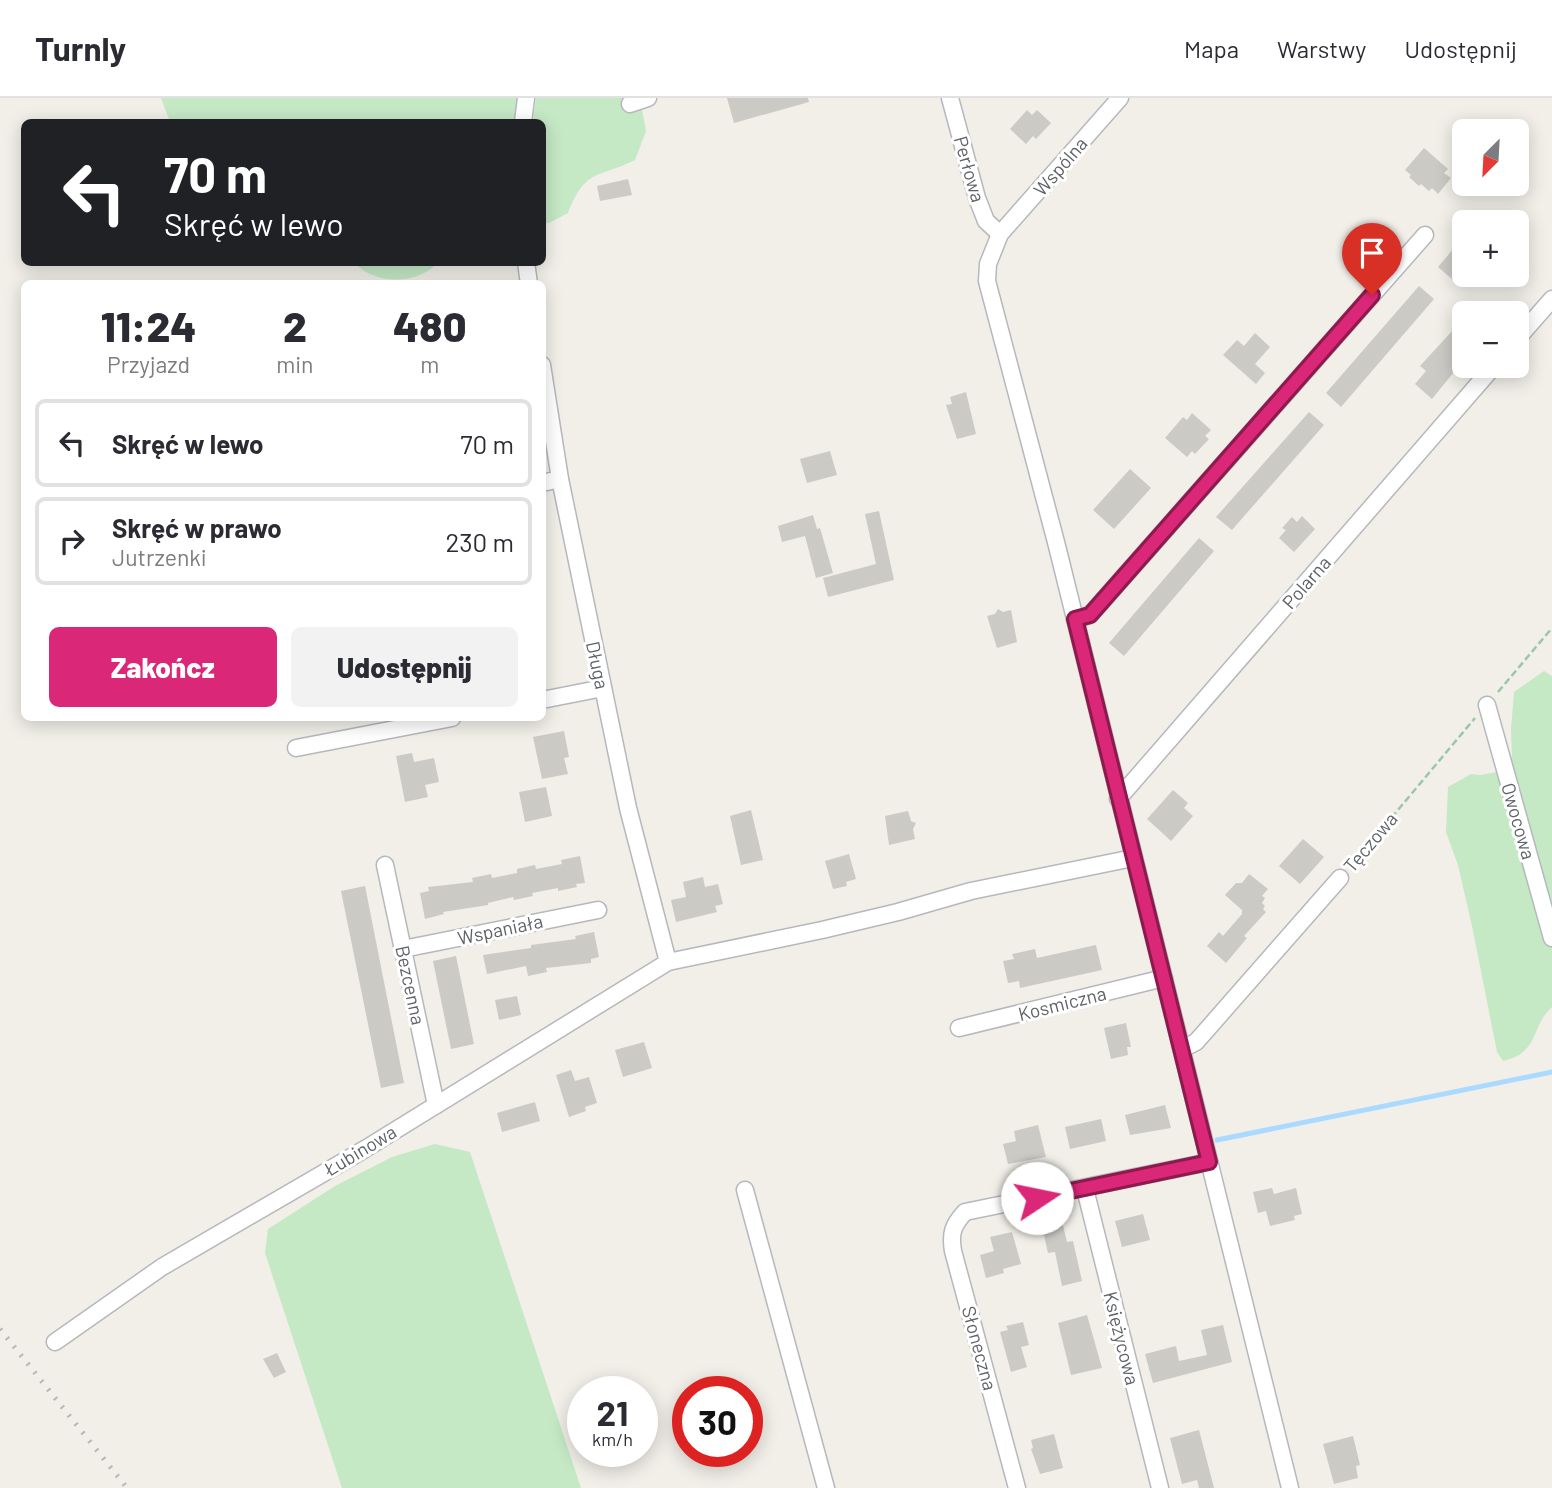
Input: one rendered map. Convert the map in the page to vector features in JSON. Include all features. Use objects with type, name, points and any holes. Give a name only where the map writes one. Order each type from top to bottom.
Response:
[{"type":"street","points":[[523,119],[526,98]]},
{"type":"street","points":[[630,104],[648,98]]},
{"type":"street","name":"Perłowa","points":[[950,98],[977,198],[986,221],[1000,234]]},
{"type":"street","name":"Wspólna","points":[[1000,234],[1120,98]]},
{"type":"street","points":[[1000,234],[992,250],[987,281],[1075,619],[1290,1488]]},
{"type":"street","points":[[1075,619],[1090,615],[1425,235]]},
{"type":"street","points":[[1529,325],[1552,299]]},
{"type":"street","name":"Polarna","points":[[1118,799],[1484,378]]},
{"type":"street","name":"Długa","points":[[546,390],[560,479],[628,808],[668,962]]},
{"type":"street","points":[[546,482],[560,479]]},
{"type":"street","points":[[546,699],[603,688]]},
{"type":"street","name":"Owocowa","points":[[1487,705],[1552,938]]},
{"type":"street","points":[[296,748],[436,721]]},
{"type":"street","name":"Łubinowa","points":[[55,1342],[162,1267],[436,1105],[668,962],[834,927],[971,891],[1133,858]]},
{"type":"street","name":"Bezcenna","points":[[385,866],[436,1105]]},
{"type":"street","name":"Tęczowa","points":[[1182,1049],[1196,1042],[1340,878]]},
{"type":"street","name":"Wspaniała","points":[[403,949],[598,909]]},
{"type":"street","name":"Kosmiczna","points":[[959,1028],[1164,978]]},
{"type":"street","points":[[1085,1189],[1209,1162]]},
{"type":"street","name":"Słoneczna","points":[[1017,1488],[950,1236],[956,1222],[965,1212],[1085,1189]]},
{"type":"street","name":"Księżycowa","points":[[1085,1189],[1160,1488]]},
{"type":"street","points":[[745,1190],[826,1488]]},
{"type":"path","name":"Tęczowa","points":[[1340,878],[1552,628]]},
{"type":"green space","points":[[161,98],[519,98],[516,119],[169,119]]},
{"type":"green space","points":[[536,98],[640,98],[646,131],[635,160],[587,181],[568,213],[546,223],[546,119],[533,119]]},
{"type":"green space","points":[[358,266],[434,266],[407,279],[378,277]]},
{"type":"green space","points":[[1544,671],[1552,676],[1552,1007],[1545,1014],[1534,1038],[1524,1051],[1503,1061],[1497,1052],[1458,865],[1446,832],[1448,787],[1471,774],[1497,772],[1512,756],[1514,692]]},
{"type":"green space","points":[[435,1144],[470,1152],[567,1446],[567,1467],[574,1467],[581,1488],[342,1488],[265,1253],[268,1229],[335,1186],[392,1157]]},
{"type":"building","points":[[727,98],[808,98],[809,102],[734,123]]},
{"type":"building","points":[[1027,110],[1032,115],[1037,110],[1051,123],[1036,139],[1033,136],[1026,144],[1010,129]]},
{"type":"building","points":[[1424,148],[1448,169],[1444,173],[1451,178],[1438,194],[1432,188],[1429,191],[1421,184],[1419,186],[1405,170]]},
{"type":"building","points":[[628,179],[632,195],[600,201],[597,186]]},
{"type":"building","points":[[1452,250],[1452,279],[1438,267]]},
{"type":"building","points":[[1419,286],[1434,299],[1341,407],[1326,393]]},
{"type":"building","points":[[1452,331],[1452,374],[1432,399],[1415,384],[1426,371],[1420,366]]},
{"type":"building","points":[[1255,333],[1270,347],[1255,364],[1265,373],[1256,384],[1223,355],[1237,340],[1244,346]]},
{"type":"building","points":[[966,392],[976,434],[957,439],[946,405],[952,404],[950,397]]},
{"type":"building","points":[[1309,412],[1324,425],[1232,530],[1216,517]]},
{"type":"building","points":[[1192,413],[1211,430],[1205,436],[1209,439],[1195,454],[1192,451],[1187,457],[1165,438],[1183,417],[1187,420]]},
{"type":"building","points":[[830,451],[837,475],[807,483],[800,459]]},
{"type":"building","points":[[1130,469],[1151,488],[1114,529],[1093,510]]},
{"type":"building","points":[[879,511],[894,580],[828,597],[823,578],[876,564],[865,514]]},
{"type":"building","points":[[813,515],[817,529],[820,528],[833,573],[816,578],[805,536],[782,542],[778,526]]},
{"type":"building","points":[[1302,516],[1315,529],[1294,552],[1279,538],[1286,530],[1282,528],[1292,517],[1297,522]]},
{"type":"building","points":[[1199,538],[1214,551],[1124,656],[1109,643]]},
{"type":"building","points":[[998,609],[1003,612],[1011,610],[1017,642],[997,648],[987,616],[995,614]]},
{"type":"building","points":[[564,731],[569,757],[564,758],[568,774],[542,779],[533,737]]},
{"type":"building","points":[[412,753],[414,762],[434,758],[439,782],[425,785],[428,797],[405,802],[396,756]]},
{"type":"building","points":[[546,787],[552,816],[525,822],[519,792]]},
{"type":"building","points":[[1173,790],[1188,803],[1184,808],[1193,816],[1171,841],[1147,819]]},
{"type":"building","points":[[751,810],[763,860],[741,865],[730,816]]},
{"type":"building","points":[[908,811],[911,821],[916,823],[913,829],[915,839],[889,845],[885,816]]},
{"type":"building","points":[[1303,839],[1324,857],[1300,884],[1279,866]]},
{"type":"building","points":[[849,854],[856,879],[846,882],[847,886],[833,889],[825,861]]},
{"type":"building","points":[[580,856],[585,883],[576,884],[577,887],[532,893],[533,896],[514,900],[513,897],[488,905],[443,912],[444,914],[425,919],[420,893],[429,891],[428,887],[473,882],[472,878],[491,874],[492,878],[517,873],[517,869],[535,865],[536,869],[562,864],[561,860]]},
{"type":"building","points":[[1249,874],[1268,889],[1262,896],[1265,898],[1262,903],[1266,912],[1244,936],[1247,938],[1226,963],[1207,946],[1219,932],[1223,936],[1242,914],[1242,910],[1225,895],[1236,883],[1242,883]]},
{"type":"building","points":[[703,877],[705,887],[718,884],[723,904],[715,906],[717,912],[676,922],[671,900],[686,897],[683,882]]},
{"type":"building","points":[[365,886],[404,1083],[381,1088],[341,891]]},
{"type":"building","points":[[594,932],[599,957],[591,959],[591,963],[546,968],[547,972],[528,976],[526,966],[487,974],[483,955],[576,939],[575,936]]},
{"type":"building","points":[[1096,945],[1102,970],[1020,988],[1019,981],[1008,983],[1003,961],[1014,959],[1012,954],[1035,949],[1037,958]]},
{"type":"building","points":[[456,956],[474,1044],[451,1049],[433,961]]},
{"type":"building","points":[[517,996],[521,1015],[499,1020],[495,1000]]},
{"type":"building","points":[[1126,1023],[1131,1047],[1127,1047],[1128,1055],[1111,1059],[1104,1028]]},
{"type":"building","points":[[644,1042],[652,1068],[623,1077],[615,1050]]},
{"type":"building","points":[[571,1070],[575,1081],[589,1077],[597,1103],[585,1107],[586,1111],[569,1117],[556,1075]]},
{"type":"building","points":[[535,1102],[540,1121],[502,1132],[497,1113]]},
{"type":"building","points":[[1165,1105],[1171,1128],[1130,1135],[1125,1115]]},
{"type":"building","points":[[1101,1119],[1106,1141],[1070,1149],[1065,1127]]},
{"type":"building","points":[[1038,1125],[1046,1157],[1008,1164],[1003,1144],[1016,1141],[1014,1131]]},
{"type":"building","points":[[1272,1188],[1274,1194],[1296,1188],[1302,1214],[1294,1216],[1295,1220],[1270,1226],[1266,1211],[1258,1213],[1253,1192]]},
{"type":"building","points":[[1143,1214],[1150,1240],[1122,1247],[1115,1221]]},
{"type":"building","points":[[1061,1217],[1067,1242],[1073,1241],[1082,1281],[1062,1286],[1055,1252],[1048,1253],[1041,1222]]},
{"type":"building","points":[[1012,1232],[1021,1264],[986,1278],[980,1255],[994,1251],[990,1237]]},
{"type":"building","points":[[1087,1315],[1102,1368],[1071,1375],[1058,1323]]},
{"type":"building","points":[[1023,1322],[1029,1345],[1021,1347],[1027,1367],[1011,1372],[1000,1332],[1008,1330],[1006,1326]]},
{"type":"building","points":[[1223,1325],[1232,1362],[1153,1383],[1145,1354],[1176,1346],[1179,1361],[1207,1355],[1201,1330]]},
{"type":"building","points":[[277,1353],[286,1372],[274,1378],[263,1359]]},
{"type":"building","points":[[1199,1430],[1214,1488],[1199,1488],[1197,1480],[1182,1484],[1170,1438]]},
{"type":"building","points":[[1054,1434],[1063,1468],[1040,1474],[1031,1449],[1031,1440]]},
{"type":"building","points":[[1353,1436],[1360,1465],[1356,1466],[1358,1478],[1334,1484],[1323,1444]]},
{"type":"waterway","points":[[1217,1140],[1552,1072]]},
{"type":"railway","points":[[0,1329],[127,1488]]},
{"type":"route","points":[[1037,1198],[1209,1162],[1075,619],[1090,615],[1372,295]]}]
